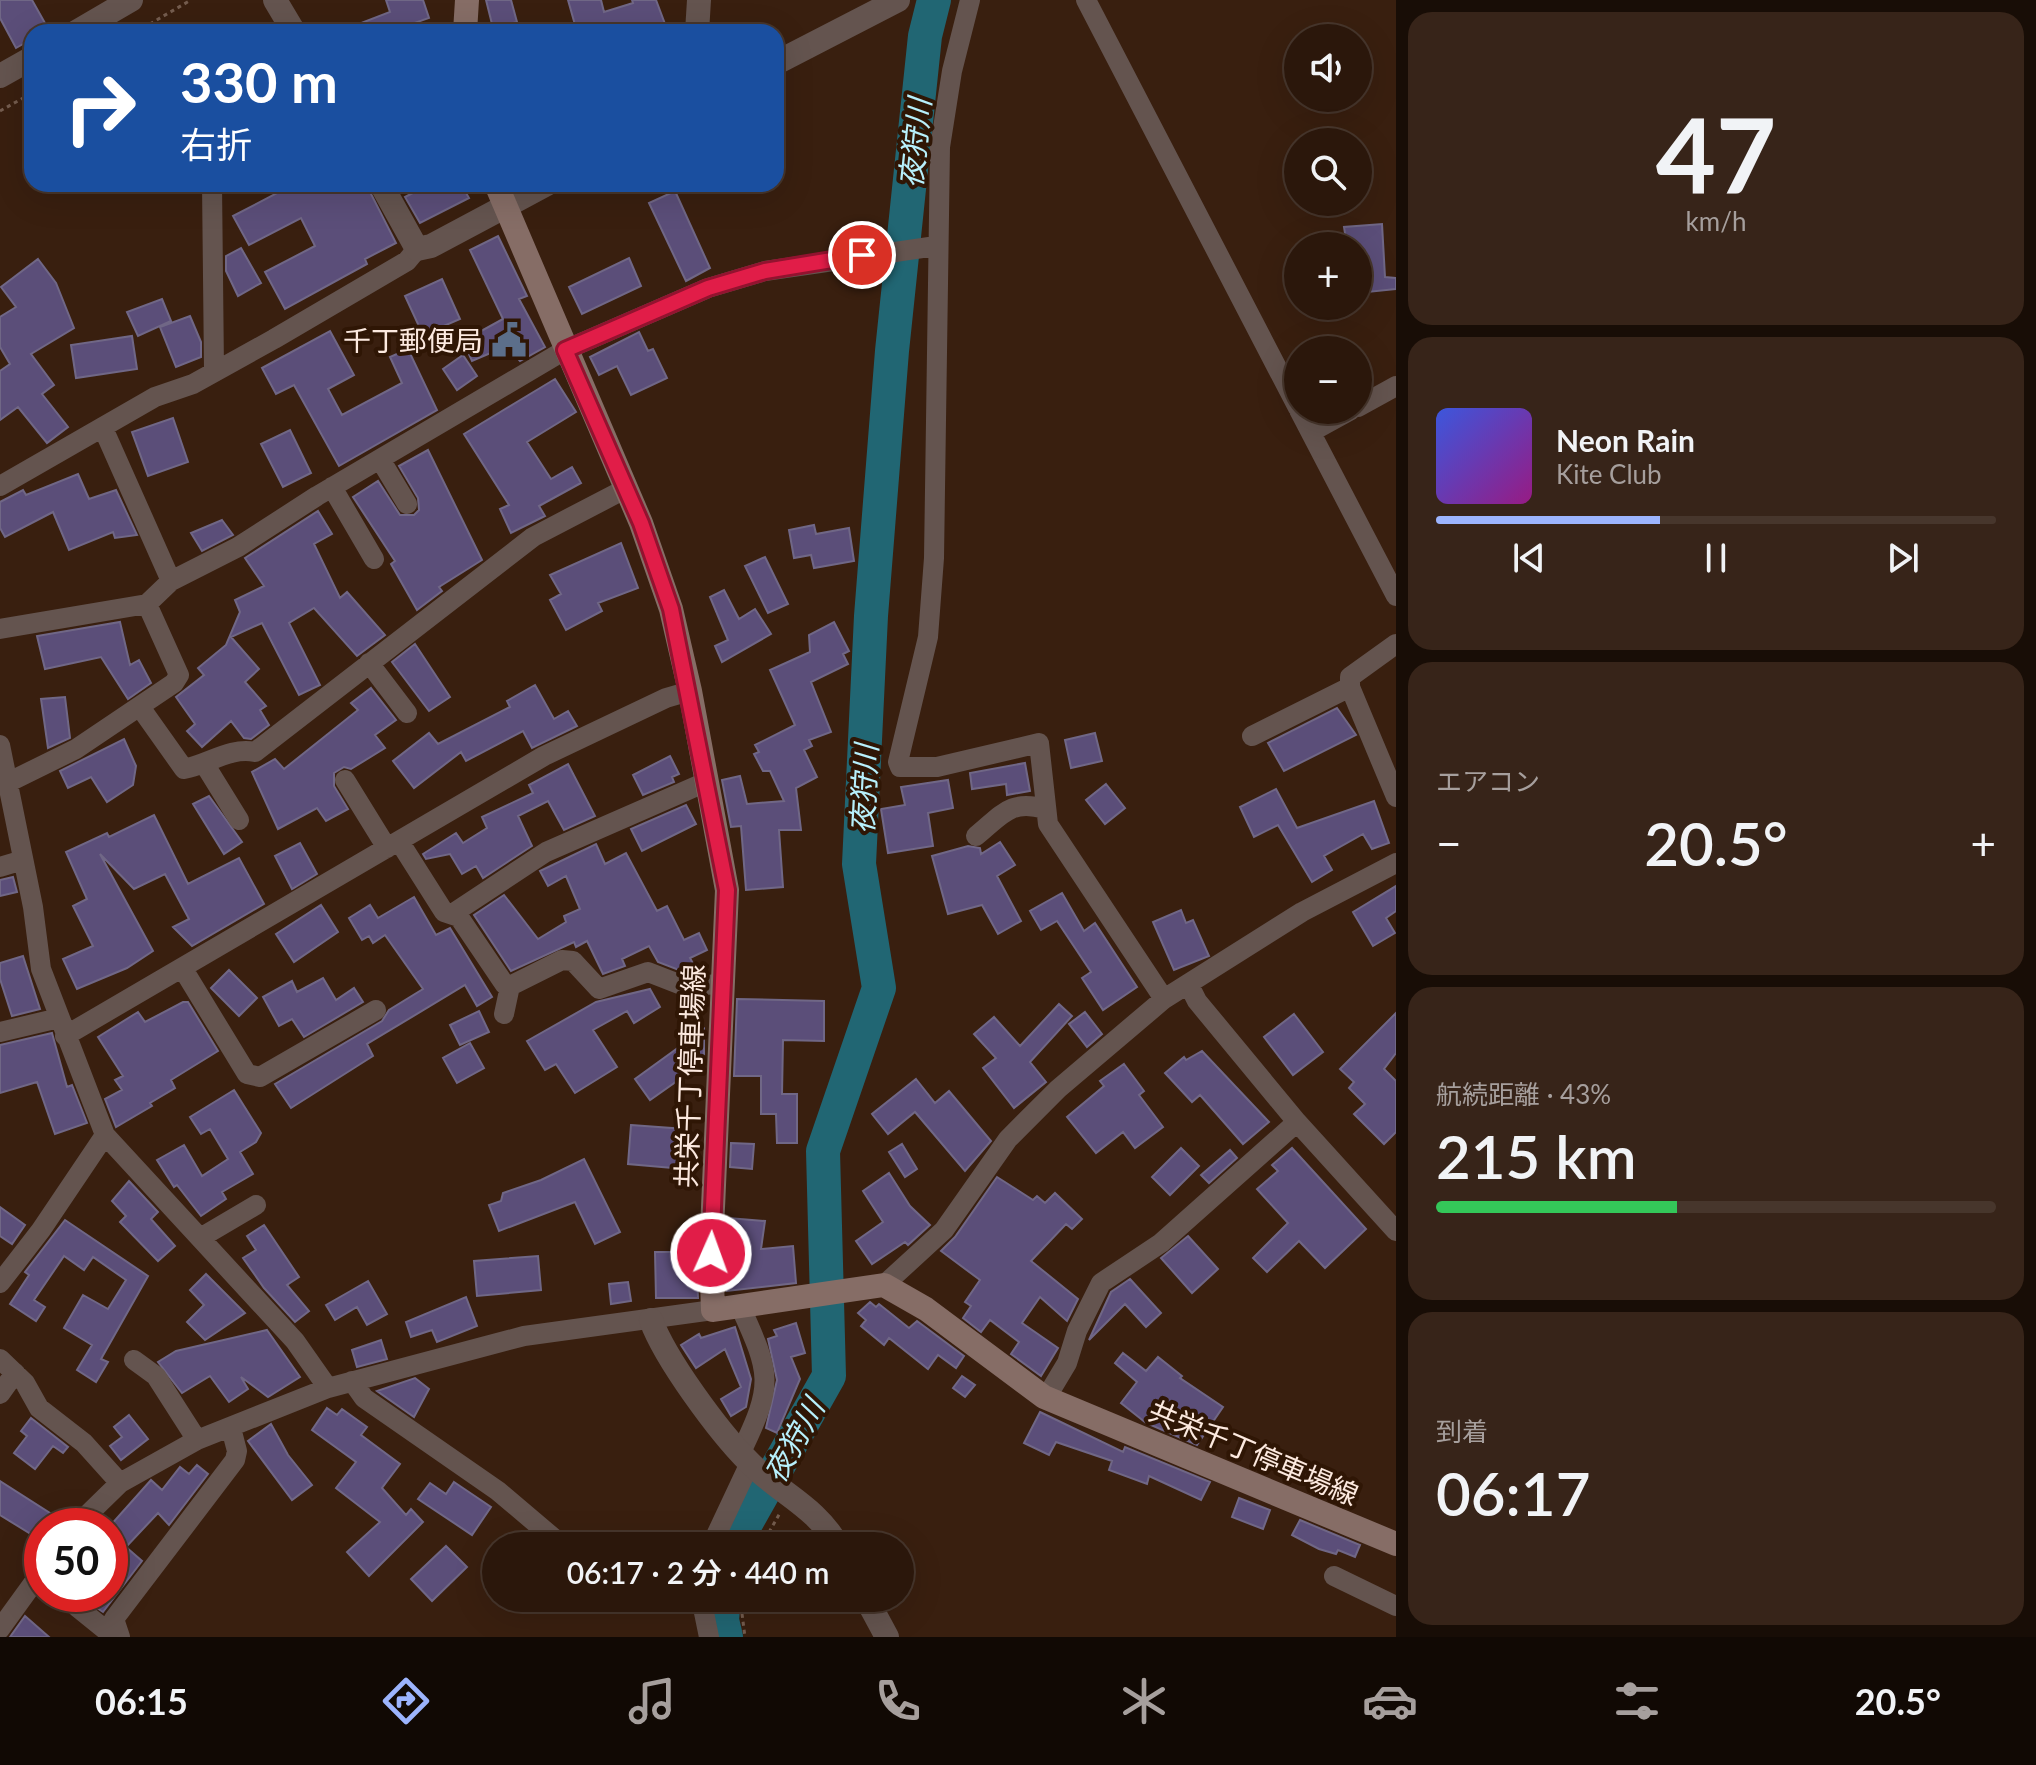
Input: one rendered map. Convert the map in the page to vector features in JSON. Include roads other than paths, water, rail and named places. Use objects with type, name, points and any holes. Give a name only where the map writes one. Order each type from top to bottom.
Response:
[{"type":"main road","points":[[466,24],[467,0]]},
{"type":"main road","name":"共栄千丁停車場線","points":[[500,196],[641,523],[671,609],[690,691],[727,890],[711,1253],[713,1310]]},
{"type":"main road","points":[[713,1310],[884,1285]]},
{"type":"main road","name":"共栄千丁停車場線","points":[[884,1285],[926,1309],[1046,1398],[1396,1544]]},
{"type":"street","points":[[90,24],[131,0]]},
{"type":"street","points":[[275,0],[289,24]]},
{"type":"street","points":[[698,24],[699,0]]},
{"type":"street","points":[[970,0],[952,71],[940,147],[933,247],[934,558],[930,621],[898,762],[900,767],[937,767],[1039,743],[1048,824],[1164,999]]},
{"type":"street","points":[[1086,0],[1284,380]]},
{"type":"street","points":[[784,59],[889,5]]},
{"type":"street","points":[[0,76],[24,62]]},
{"type":"street","points":[[212,192],[214,369]]},
{"type":"street","points":[[385,192],[417,249]]},
{"type":"street","points":[[0,486],[155,397],[193,384],[214,369],[274,339],[407,261],[417,249],[431,246],[500,196]]},
{"type":"street","points":[[0,629],[147,604],[171,581],[238,547],[332,487],[565,350],[708,288],[765,271],[933,247]]},
{"type":"street","points":[[1372,399],[1396,386]]},
{"type":"street","points":[[1307,424],[1396,596]]},
{"type":"street","points":[[1311,432],[1326,424]]},
{"type":"street","points":[[103,428],[171,581]]},
{"type":"street","points":[[380,459],[407,504]]},
{"type":"street","points":[[332,487],[374,559]]},
{"type":"street","points":[[140,707],[184,769],[205,765],[238,748],[255,752],[533,537],[625,489]]},
{"type":"street","points":[[7,783],[76,749],[174,683],[179,675],[147,604]]},
{"type":"street","points":[[1396,644],[1350,677],[1350,687],[1396,797]]},
{"type":"street","points":[[369,663],[407,713]]},
{"type":"street","points":[[1252,736],[1350,687]]},
{"type":"street","points":[[0,1032],[62,1027],[183,969],[544,756],[666,698],[690,691]]},
{"type":"street","points":[[0,745],[41,969],[105,1135],[295,1341],[328,1388]]},
{"type":"street","points":[[205,765],[239,820]]},
{"type":"street","points":[[345,780],[444,912],[459,917],[505,985],[510,986],[562,960],[573,961],[599,989],[648,972],[684,986],[722,984]]},
{"type":"street","points":[[452,914],[546,852],[706,782]]},
{"type":"street","points":[[976,836],[1014,806],[1024,803],[1045,809]]},
{"type":"street","points":[[0,867],[23,860]]},
{"type":"street","points":[[884,1285],[944,1230],[1008,1139],[1058,1089],[1164,999],[1302,912],[1396,863]]},
{"type":"street","points":[[183,969],[247,1074],[254,1078],[376,1010]]},
{"type":"street","points":[[1189,985],[1197,1001],[1297,1122],[1396,1231]]},
{"type":"street","points":[[504,1014],[510,986]]},
{"type":"street","points":[[1046,1398],[1067,1363],[1077,1331],[1101,1283],[1161,1243],[1297,1122]]},
{"type":"street","points":[[2,1276],[41,1230],[105,1135]]},
{"type":"street","points":[[200,1238],[256,1205]]},
{"type":"street","points":[[717,1532],[748,1460],[767,1383],[761,1353],[740,1306]]},
{"type":"street","points":[[94,1508],[120,1483],[197,1440],[328,1388],[524,1336],[713,1310]]},
{"type":"street","points":[[651,1320],[657,1336],[748,1460],[826,1524],[830,1532]]},
{"type":"street","points":[[134,1360],[156,1376],[197,1440]]},
{"type":"street","points":[[8,1366],[39,1408],[84,1443],[120,1483]]},
{"type":"street","points":[[0,1394],[8,1366]]},
{"type":"street","points":[[352,1381],[364,1398],[498,1491],[546,1532]]},
{"type":"street","points":[[119,1635],[114,1619],[235,1460],[237,1451],[231,1428]]},
{"type":"street","points":[[1334,1576],[1396,1606]]},
{"type":"street","points":[[0,1629],[24,1596]]},
{"type":"street","points":[[83,1612],[108,1632],[119,1635]]},
{"type":"street","points":[[706,1612],[709,1637]]},
{"type":"street","points":[[874,1612],[887,1637]]},
{"type":"waterway","name":"夜狩川","points":[[741,1532],[829,1376],[823,1151],[879,988],[859,864],[871,616],[892,351],[925,36],[934,0]]},
{"type":"waterway","name":"夜狩川","points":[[723,1612],[726,1637]]},
{"type":"place","name":"千丁郵便局","points":[[509,340]]}]
